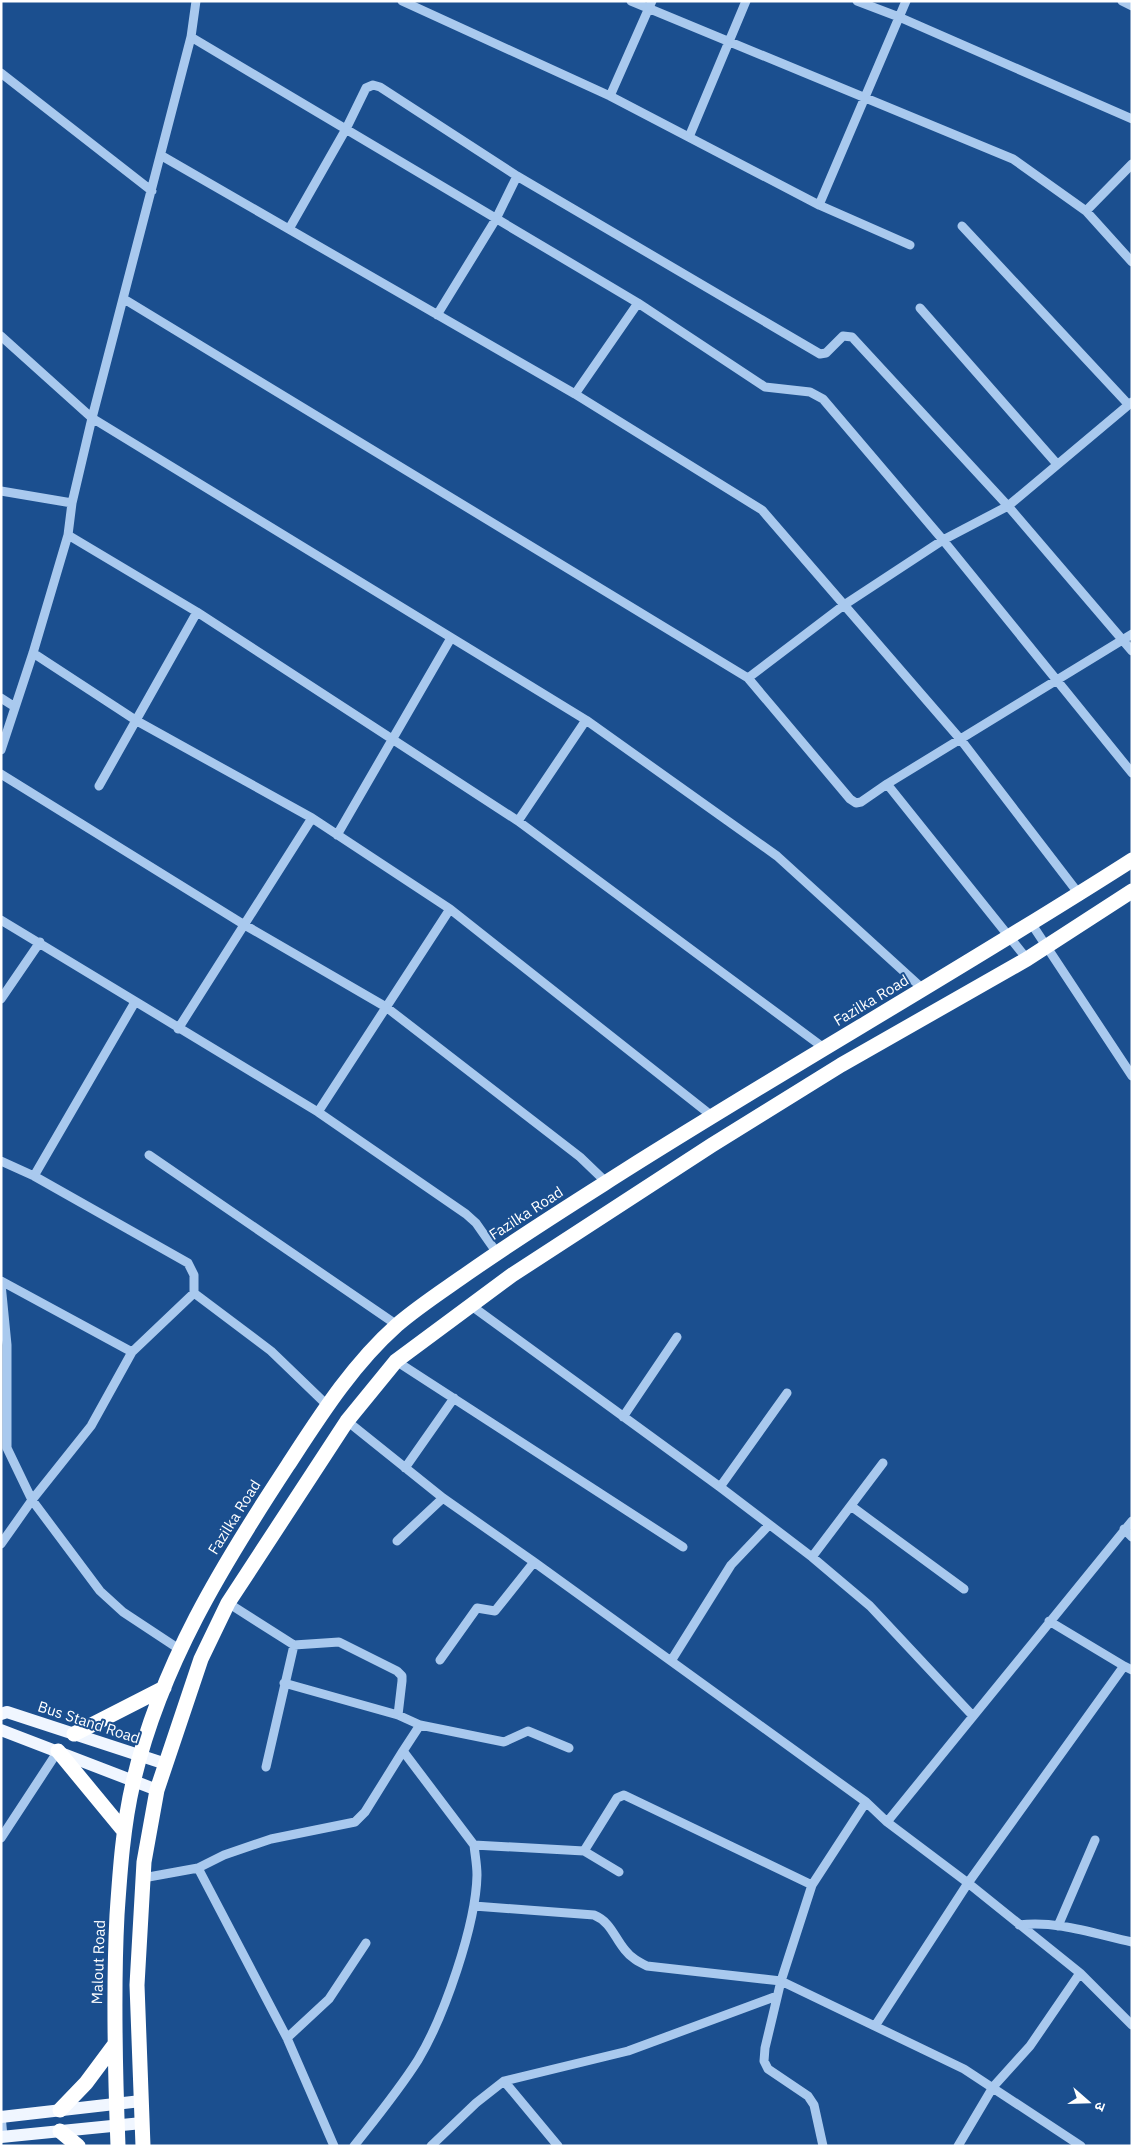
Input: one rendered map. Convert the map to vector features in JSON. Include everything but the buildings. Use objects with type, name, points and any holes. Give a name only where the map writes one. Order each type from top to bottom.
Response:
[{"type":"highway","name":"Fazilka Road","points":[[133,1781],[164,1688],[179,1650],[210,1588],[327,1405],[378,1343],[397,1325],[424,1303],[497,1253],[606,1182],[923,988],[1010,938],[1132,860]]},
{"type":"highway","points":[[143,2146],[137,1985],[143,1878],[150,1822],[157,1790],[201,1659],[228,1603],[347,1421],[396,1360],[469,1304],[712,1145],[833,1070],[1027,959],[1132,891]]},
{"type":"highway","points":[[74,1734],[164,1688]]},
{"type":"highway","points":[[58,1751],[124,1831]]},
{"type":"highway","name":"Malout Road","points":[[118,2146],[113,1985],[120,1859],[133,1781]]},
{"type":"highway","points":[[60,2110],[86,2083],[115,2044]]},
{"type":"highway","points":[[60,2131],[78,2146]]},
{"type":"main road","name":"Bus Stand Road","points":[[1,1714],[7,1712],[166,1764]]},
{"type":"main road","points":[[1,1730],[157,1790]]},
{"type":"main road","points":[[1,2116],[141,2101]]},
{"type":"main road","points":[[2,2137],[142,2123]]},
{"type":"street","points":[[1,750],[34,654],[68,535],[72,503],[92,418],[162,156],[191,37],[196,1]]},
{"type":"street","points":[[402,1],[610,96],[819,205],[910,245]]},
{"type":"street","points":[[631,1],[650,5],[729,41],[1013,159],[1086,211],[1132,262]]},
{"type":"street","points":[[689,137],[746,1]]},
{"type":"street","points":[[857,1],[899,17],[1132,119]]},
{"type":"street","points":[[819,205],[906,1]]},
{"type":"street","points":[[1122,1],[1132,6]]},
{"type":"street","points":[[610,96],[650,5]]},
{"type":"street","points":[[191,37],[638,303],[765,387],[810,392],[823,399],[943,540],[1132,773]]},
{"type":"street","points":[[1,73],[152,191]]},
{"type":"street","points":[[289,229],[346,129],[366,88],[372,85],[380,87],[518,176],[820,354],[826,353],[843,336],[852,337],[1008,506],[1132,652]]},
{"type":"street","points":[[162,156],[575,394],[762,510],[961,740],[1079,894]]},
{"type":"street","points":[[1086,211],[1132,164]]},
{"type":"street","points":[[437,315],[496,219],[518,176]]},
{"type":"street","points":[[748,678],[844,605],[943,540],[1008,506],[1130,403],[962,226]]},
{"type":"street","points":[[124,299],[748,678],[850,799],[856,803],[861,802],[887,784],[1132,634]]},
{"type":"street","points":[[575,394],[638,303]]},
{"type":"street","points":[[920,308],[1057,464]]},
{"type":"street","points":[[1,336],[92,418],[586,720],[777,856],[923,988]]},
{"type":"street","points":[[1,490],[72,503]]},
{"type":"street","points":[[68,535],[198,612],[518,821],[824,1048]]},
{"type":"street","points":[[99,786],[198,612]]},
{"type":"street","points":[[337,835],[451,638]]},
{"type":"street","points":[[34,654],[137,721],[312,818],[450,909],[712,1116]]},
{"type":"street","points":[[1,698],[15,707]]},
{"type":"street","points":[[518,821],[586,720]]},
{"type":"street","points":[[1,774],[243,924],[386,1007],[580,1157],[606,1182]]},
{"type":"street","points":[[887,784],[1027,959]]},
{"type":"street","points":[[178,1028],[312,818]]},
{"type":"street","points":[[318,1112],[450,909]]},
{"type":"street","points":[[1,920],[318,1112],[466,1214],[476,1223],[497,1253]]},
{"type":"street","points":[[1031,923],[1132,1076]]},
{"type":"street","points":[[1,999],[40,942]]},
{"type":"street","points":[[34,1176],[135,1002]]},
{"type":"street","points":[[149,1154],[397,1325]]},
{"type":"street","points":[[1,1161],[34,1176],[188,1263],[193,1268],[194,1275],[194,1293],[132,1352],[91,1426],[32,1500],[1,1544]]},
{"type":"street","points":[[1,1283],[132,1352]]},
{"type":"street","points":[[1,1283],[4,1344],[4,1446],[32,1500],[100,1591],[123,1612],[179,1650]]},
{"type":"street","points":[[194,1293],[271,1351],[327,1405]]},
{"type":"street","points":[[469,1304],[720,1487],[812,1557],[870,1606],[972,1715]]},
{"type":"street","points":[[623,1417],[677,1337]]},
{"type":"street","points":[[396,1360],[683,1547]]},
{"type":"street","points":[[720,1487],[787,1393]]},
{"type":"street","points":[[405,1468],[454,1398]]},
{"type":"street","points":[[347,1421],[442,1498],[534,1562],[866,1802],[887,1822],[968,1883],[1080,1973],[1132,2025]]},
{"type":"street","points":[[812,1557],[883,1463]]},
{"type":"street","points":[[397,1542],[442,1498]]},
{"type":"street","points":[[850,1506],[901,1545],[964,1589]]},
{"type":"street","points":[[887,1822],[972,1715],[1132,1521]]},
{"type":"street","points":[[671,1661],[731,1565],[769,1525]]},
{"type":"street","points":[[1124,1530],[1132,1537]]},
{"type":"street","points":[[440,1660],[477,1608],[495,1611],[534,1562]]},
{"type":"street","points":[[228,1603],[294,1645],[339,1642],[397,1672],[402,1676],[398,1714]]},
{"type":"street","points":[[875,2026],[968,1883],[1128,1668],[1049,1621]]},
{"type":"street","points":[[266,1766],[294,1645]]},
{"type":"street","points":[[284,1683],[398,1714],[420,1725],[504,1742],[528,1731],[569,1748]]},
{"type":"street","points":[[143,1878],[198,1868],[224,1855],[271,1839],[355,1822],[365,1812],[420,1725]]},
{"type":"street","points":[[1,1838],[58,1751]]},
{"type":"street","points":[[354,2146],[419,2059],[445,2002],[461,1959],[474,1906],[477,1875],[474,1845],[403,1751]]},
{"type":"street","points":[[584,1851],[617,1798],[624,1795],[812,1885]]},
{"type":"street","points":[[824,2146],[814,2105],[808,2096],[768,2070],[764,2061],[781,1981],[812,1885],[866,1802]]},
{"type":"street","points":[[1058,1926],[1095,1840]]},
{"type":"street","points":[[474,1845],[584,1851],[619,1872]]},
{"type":"street","points":[[198,1868],[287,2038],[334,2146]]},
{"type":"street","points":[[474,1906],[594,1915],[604,1919],[612,1928],[625,1950],[636,1960],[647,1966],[781,1981],[942,2058],[993,2087],[1081,2146]]},
{"type":"street","points":[[1018,1925],[1037,1922],[1132,1942]]},
{"type":"street","points":[[287,2038],[329,1999],[366,1943]]},
{"type":"street","points":[[958,2146],[993,2087],[1030,2046],[1080,1973]]},
{"type":"street","points":[[432,2146],[476,2103],[504,2081],[628,2051],[777,1996]]},
{"type":"street","points":[[504,2081],[558,2146]]},
{"type":"street","points":[[1,2116],[2,2137]]}]
